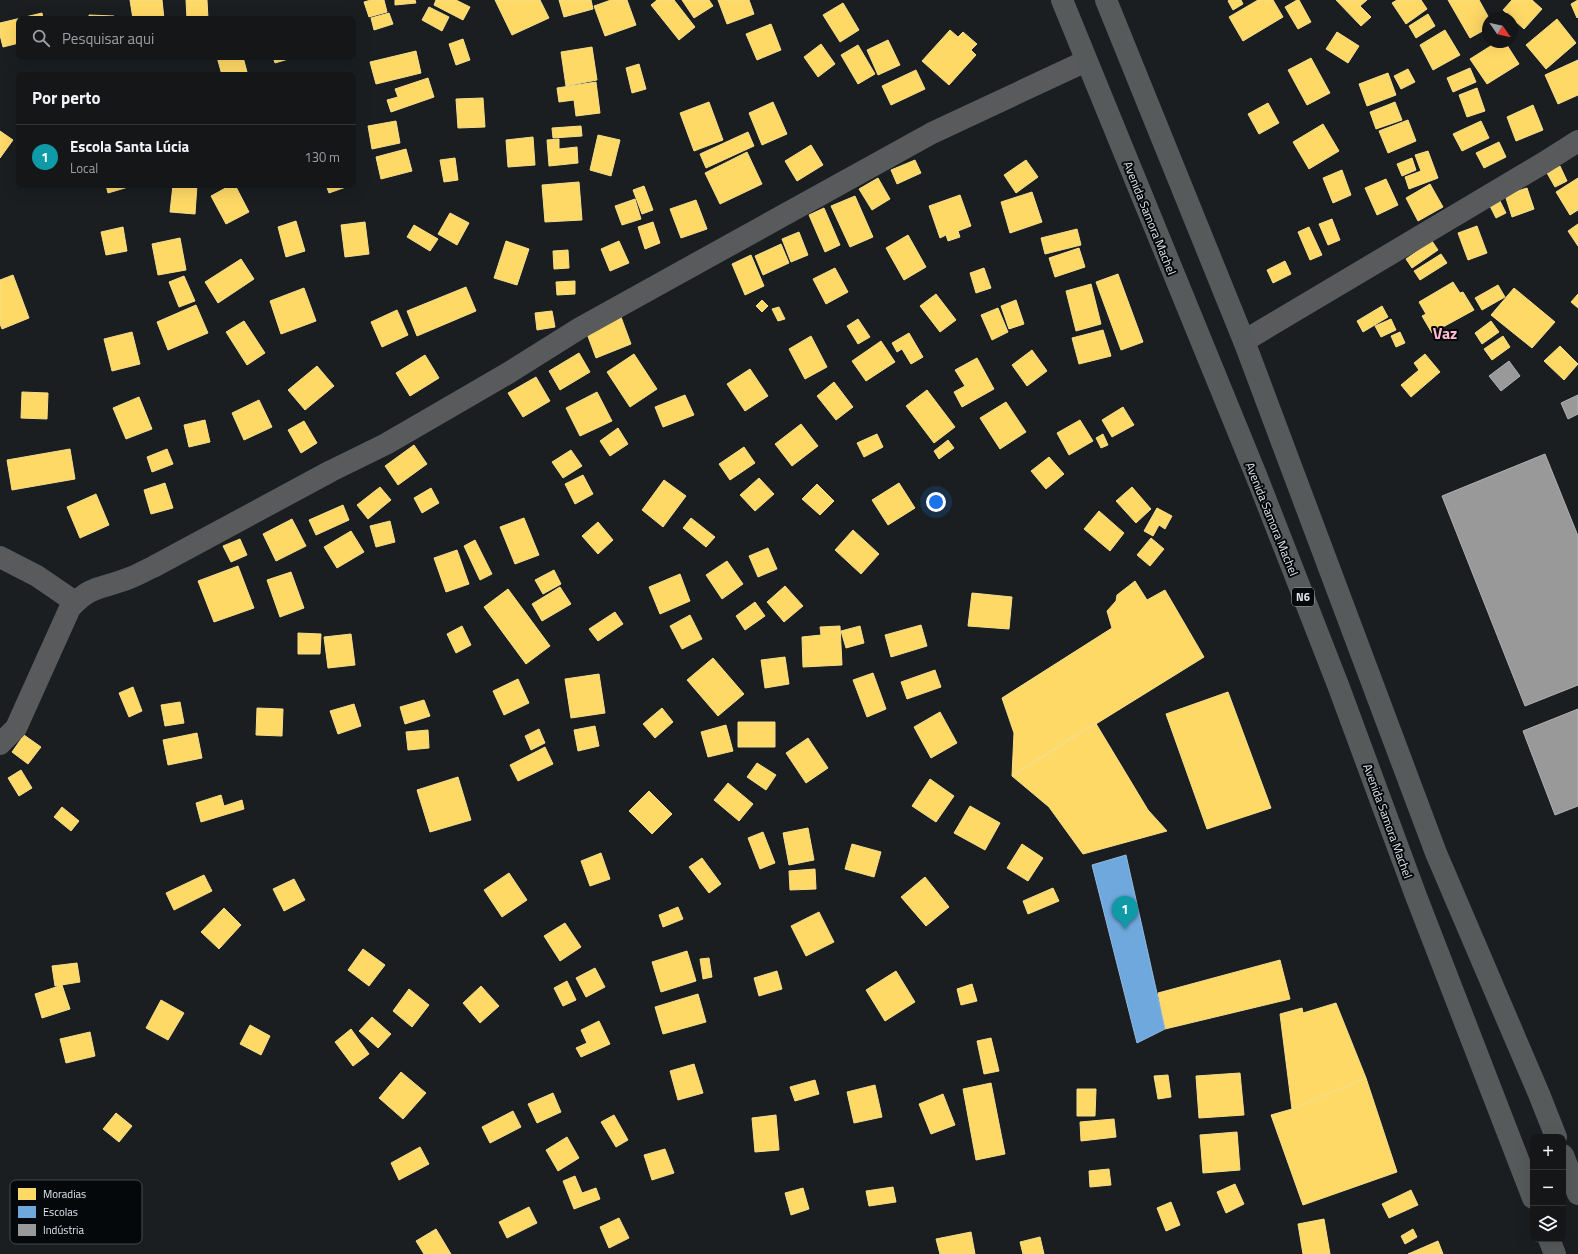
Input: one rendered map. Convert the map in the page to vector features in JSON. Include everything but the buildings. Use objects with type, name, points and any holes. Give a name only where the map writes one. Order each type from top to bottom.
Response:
[{"type":"highway","name":"Avenida Samora Machel","points":[[1062,0],[1256,475],[1338,685],[1416,896],[1530,1190]]},
{"type":"highway","points":[[1106,0],[1244,341],[1436,853],[1555,1134]]},
{"type":"highway","points":[[1566,1163],[1578,1194]]},
{"type":"highway","points":[[1550,1242],[1555,1254]]},
{"type":"street","points":[[0,744],[16,728],[70,608],[75,602],[91,590],[127,579],[153,568],[332,471],[386,444],[510,372],[580,328],[932,133],[1086,61]]},
{"type":"street","points":[[1244,341],[1578,141]]},
{"type":"street","points":[[0,557],[37,576],[75,602]]},
{"type":"place","name":"Escola Santa Lúcia","points":[[1125,929]]},
{"type":"district","name":"Vaz","points":[[1445,333]]}]
